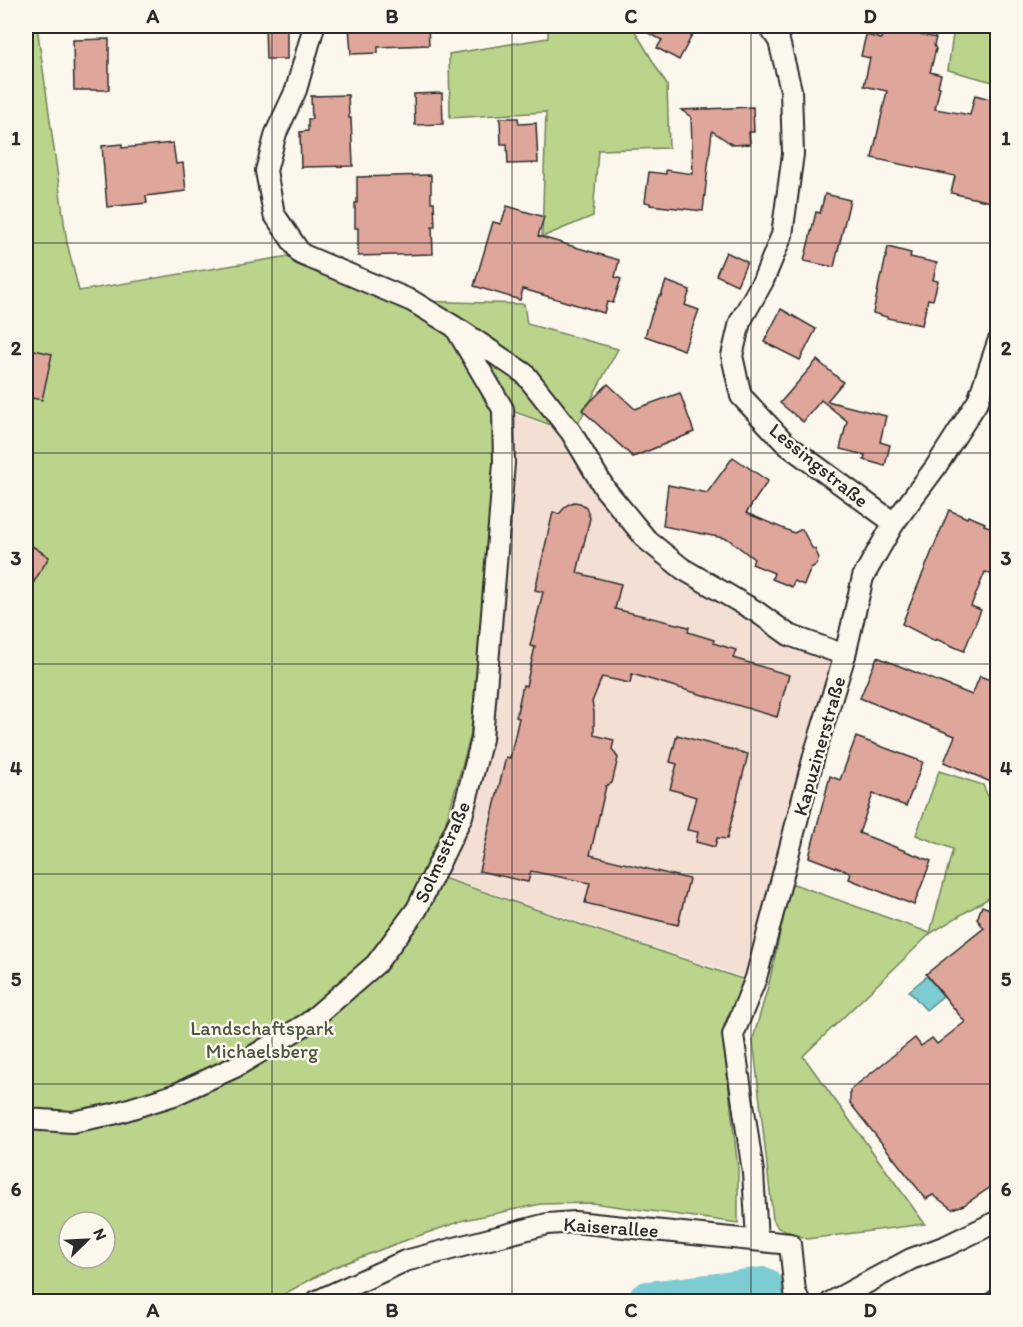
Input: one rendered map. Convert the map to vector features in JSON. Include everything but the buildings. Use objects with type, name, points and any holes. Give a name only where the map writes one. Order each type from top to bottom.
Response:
[{"type":"street","name":"Solmsstraße","points":[[26,1119],[72,1122],[113,1114],[174,1095],[235,1068],[308,1023],[376,963],[417,909],[462,816],[482,739],[504,463],[503,409],[455,327],[412,301],[301,254],[274,214],[266,171],[276,133],[296,90],[314,26]]},
{"type":"street","name":"Lessingstraße","points":[[769,26],[779,41],[790,90],[793,154],[782,235],[763,281],[740,322],[732,356],[741,396],[786,444],[894,523]]},
{"type":"street","name":"Kapuzinerstraße","points":[[455,327],[525,374],[571,432],[605,489],[646,540],[683,569],[757,612],[789,635],[845,655],[815,752],[756,978],[733,1035],[753,1172],[757,1240]]},
{"type":"street","points":[[845,655],[863,578],[894,523],[935,468],[978,401],[998,342]]},
{"type":"street","points":[[831,1302],[911,1259],[946,1246],[998,1221]]},
{"type":"street","name":"Kaiserallee","points":[[315,1302],[405,1261],[547,1224],[576,1222],[790,1244],[795,1292],[800,1302]]},
{"type":"shaded area","points":[[506,411],[568,433],[647,550],[700,592],[845,655],[746,978],[432,873],[471,737]]},
{"type":"green space","name":"Landschaftspark Michaelsberg","points":[[26,26],[37,26],[67,243],[79,291],[301,254],[412,301],[524,304],[527,324],[618,349],[573,433],[502,409],[499,467],[470,738],[431,874],[745,980],[724,1025],[724,1047],[738,1169],[738,1223],[592,1203],[541,1204],[464,1220],[401,1242],[332,1268],[271,1301],[26,1302]]},
{"type":"green space","points":[[548,26],[632,26],[667,85],[669,148],[598,150],[593,216],[542,237],[546,112],[450,118],[449,54],[548,38]]},
{"type":"green space","points":[[921,26],[997,26],[997,83],[948,70],[953,34]]},
{"type":"green space","points":[[939,771],[983,785],[997,817],[997,893],[931,933],[803,1056],[925,1224],[807,1239],[778,1228],[773,1219],[753,1039],[769,983],[791,883],[930,933],[953,849],[916,835]]},
{"type":"water","points":[[927,976],[943,996],[926,1010],[909,991]]},
{"type":"waterway","points":[[648,1302],[763,1288]]}]
